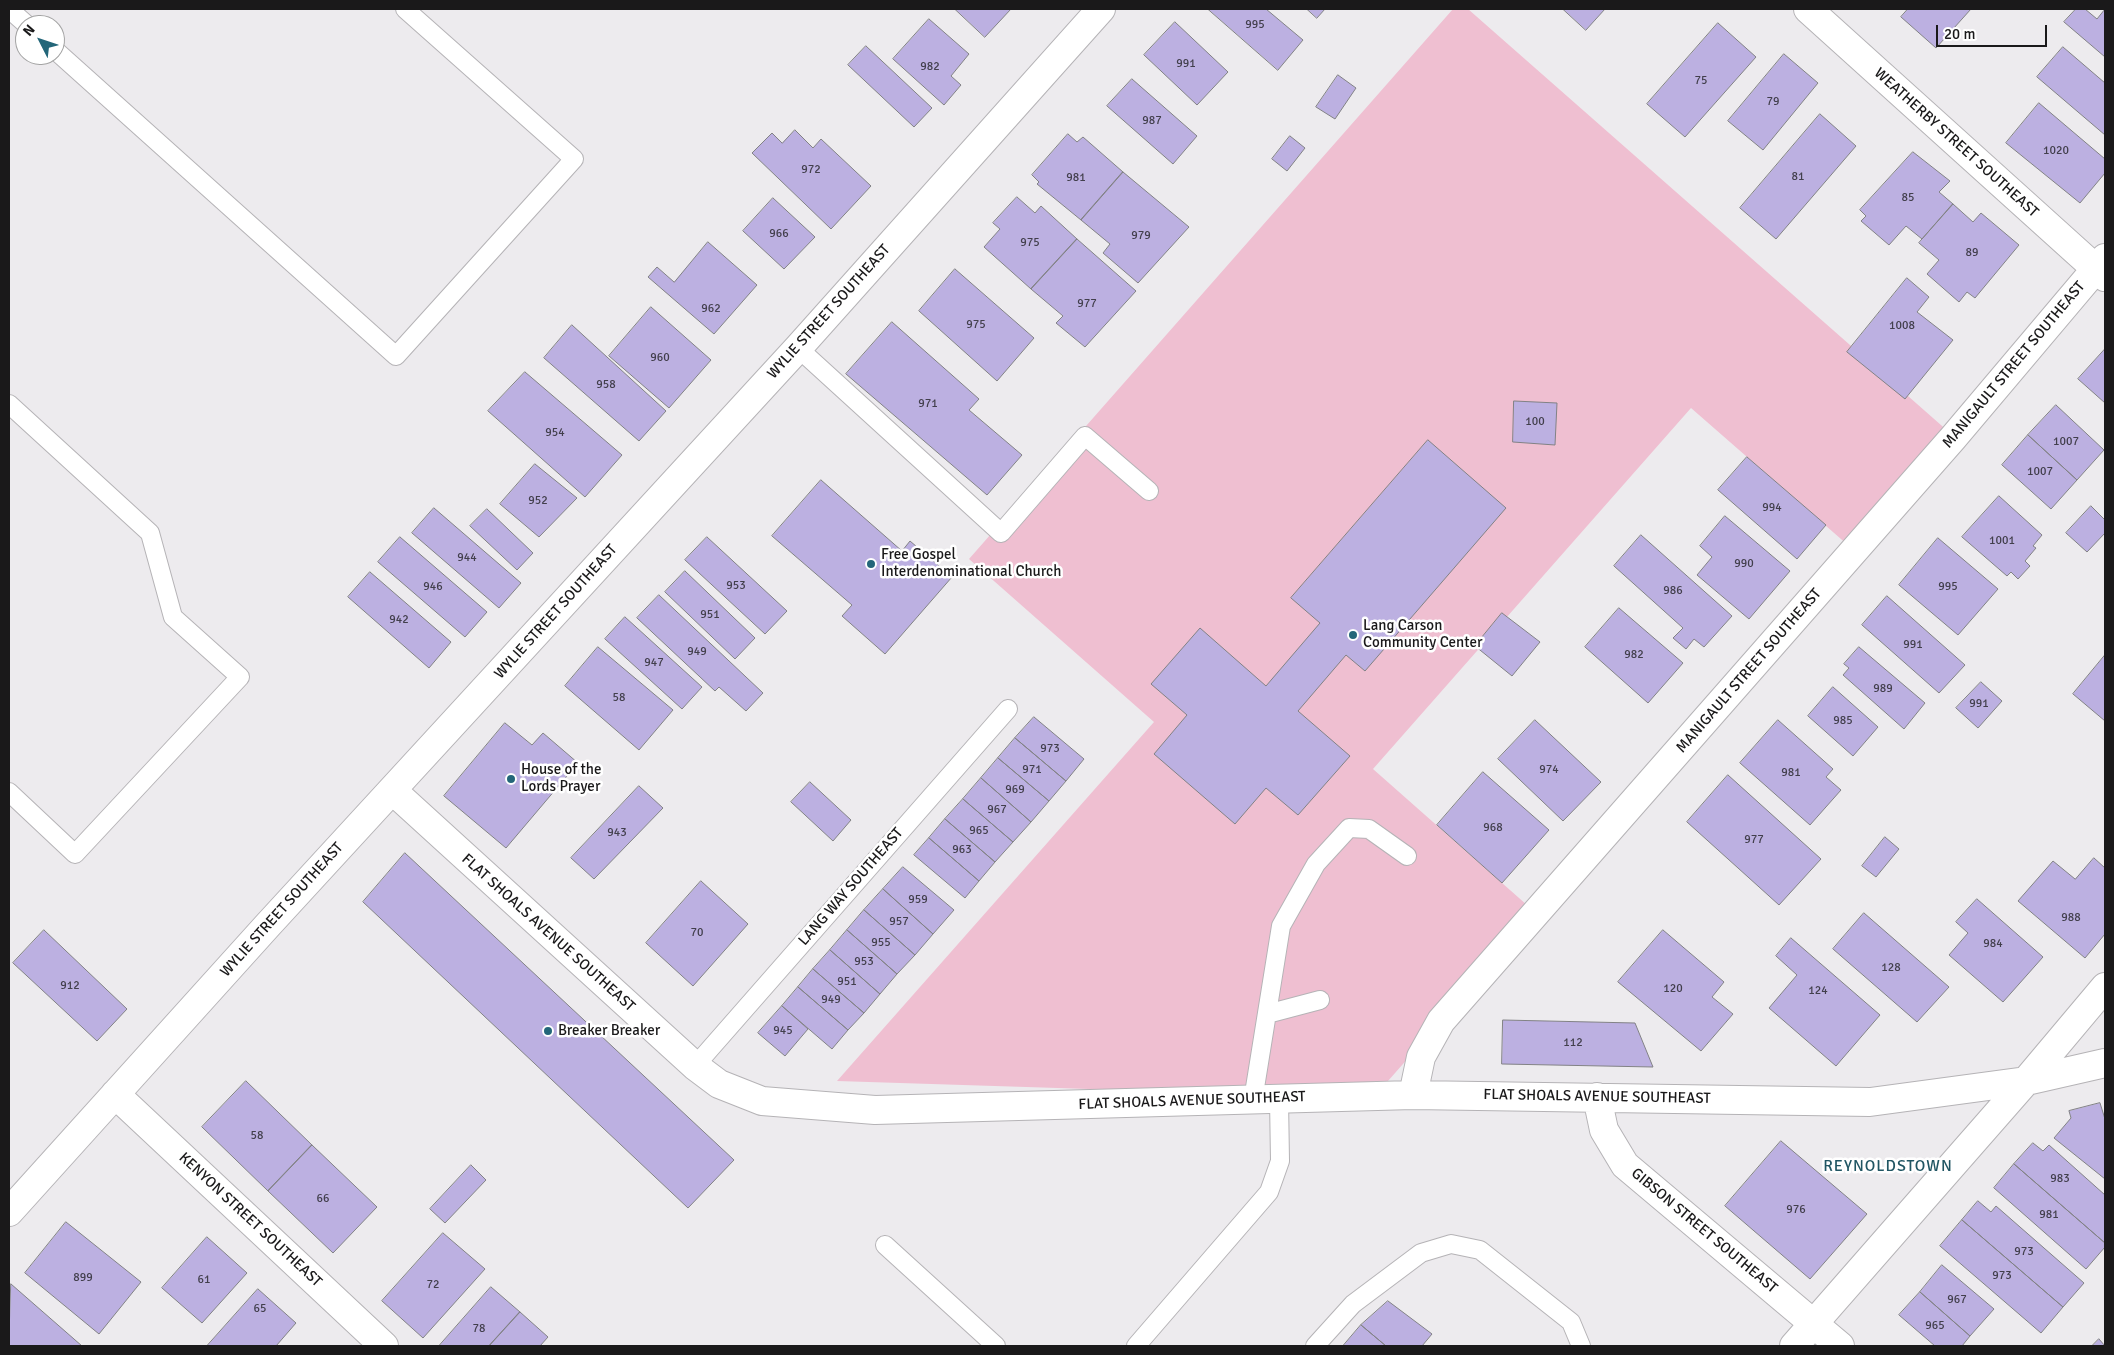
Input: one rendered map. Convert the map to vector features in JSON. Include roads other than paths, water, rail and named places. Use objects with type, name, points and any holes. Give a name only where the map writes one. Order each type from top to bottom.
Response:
[{"type":"street","name":"WYLIE STREET SOUTHEAST","points":[[9,1212],[392,790],[798,348],[1101,9]]},
{"type":"street","name":"WEATHERBY STREET SOUTHEAST","points":[[1808,9],[2102,268]]},
{"type":"street","name":"MANIGAULT STREET SOUTHEAST","points":[[1413,1095],[1421,1057],[1441,1021],[2102,268]]},
{"type":"street","name":"FLAT SHOALS AVENUE SOUTHEAST","points":[[392,790],[695,1066],[719,1084],[762,1101],[875,1110],[1413,1095],[1597,1096],[1870,1102],[2026,1081],[2105,1062]]},
{"type":"street","points":[[1794,1346],[2026,1081],[2105,987]]},
{"type":"street","name":"KENYON STREET SOUTHEAST","points":[[115,1094],[384,1346]]},
{"type":"street","name":"GIBSON STREET SOUTHEAST","points":[[1597,1096],[1604,1130],[1626,1164],[1840,1346]]},
{"type":"lane","points":[[65,59],[396,356],[574,159],[405,9]]},
{"type":"lane","points":[[798,348],[1001,533],[1085,436],[1149,492]]},
{"type":"lane","points":[[9,404],[150,533],[173,616],[240,677],[76,854],[9,792]]},
{"type":"lane","name":"LANG WAY SOUTHEAST","points":[[695,1066],[1008,709]]},
{"type":"lane","points":[[1136,1346],[1269,1192],[1280,1161],[1266,1099],[1266,1014],[1281,926],[1316,864],[1349,828],[1369,829],[1407,856]]},
{"type":"lane","points":[[1266,1014],[1320,1000]]},
{"type":"lane","points":[[1315,1346],[1353,1304],[1390,1276],[1421,1253],[1452,1244],[1480,1250],[1571,1322],[1581,1346]]},
{"type":"lane","points":[[885,1245],[996,1346]]},
{"type":"place","name":"Free Gospel Interdenominational Church","points":[[871,564]]},
{"type":"place","name":"Lang Carson Community Center","points":[[1353,635]]},
{"type":"place","name":"House of the Lords Prayer","points":[[511,779]]},
{"type":"place","name":"Breaker Breaker","points":[[548,1031]]},
{"type":"district","name":"REYNOLDSTOWN","points":[[1888,1167]]}]
